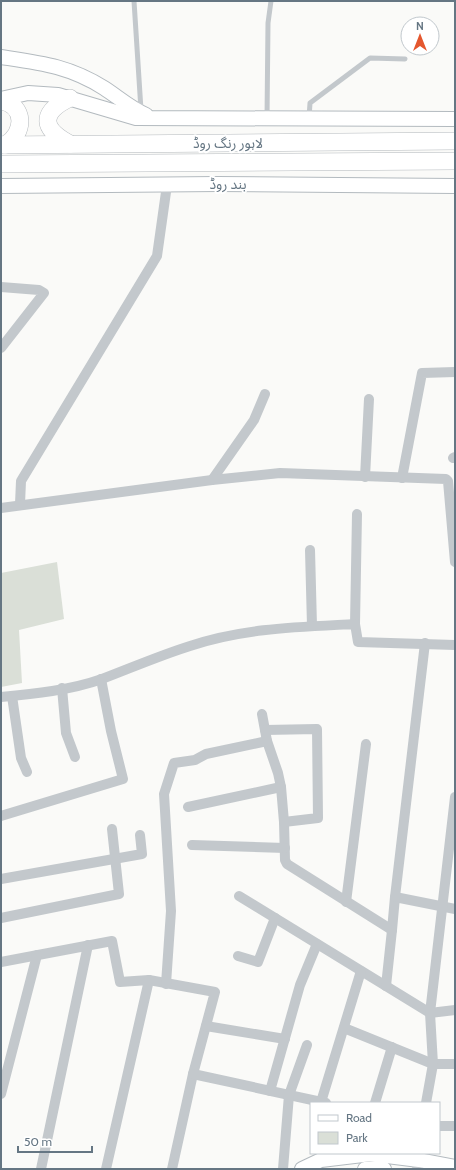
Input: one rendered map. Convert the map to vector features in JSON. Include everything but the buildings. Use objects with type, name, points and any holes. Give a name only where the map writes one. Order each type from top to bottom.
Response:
[{"type":"highway","points":[[70,98],[53,107],[48,120],[51,131],[55,136],[70,144]]},
{"type":"highway","points":[[1,100],[11,105],[17,111],[20,119],[18,135],[12,141],[3,145]]},
{"type":"highway","name":"لاہور رنگ روڈ","points":[[3,145],[455,141]]},
{"type":"highway","name":"لاہور رنگ روڈ","points":[[1,164],[455,161]]},
{"type":"main road","points":[[1,57],[58,66],[104,88],[141,113],[155,119]]},
{"type":"main road","points":[[1,100],[28,93],[70,98],[136,118],[155,119],[455,119]]},
{"type":"main road","name":"بند روڈ","points":[[1,186],[455,186]]},
{"type":"main road","points":[[302,1169],[321,1160],[371,1154],[418,1160],[455,1167]]},
{"type":"main road","points":[[365,1169],[384,1169]]},
{"type":"street","points":[[20,504],[21,481],[156,256],[167,185]]},
{"type":"street","points":[[1,287],[40,290],[44,293],[1,348]]},
{"type":"street","points":[[402,478],[422,373],[455,372]]},
{"type":"street","points":[[212,480],[254,420],[265,394]]},
{"type":"street","points":[[365,477],[369,399]]},
{"type":"street","points":[[1,508],[20,504],[280,473],[446,479],[448,481],[455,562]]},
{"type":"street","points":[[357,514],[355,624],[358,642],[455,645]]},
{"type":"street","points":[[310,550],[312,626]]},
{"type":"street","points":[[1,697],[62,688],[101,679],[191,646],[245,632],[272,628],[355,624]]},
{"type":"street","points":[[386,986],[425,643]]},
{"type":"street","points":[[1,816],[123,779],[101,679]]},
{"type":"street","points":[[62,688],[66,733],[74,757]]},
{"type":"street","points":[[12,696],[21,758],[27,772]]},
{"type":"street","points":[[262,714],[267,740],[281,787],[285,860],[287,864],[392,930]]},
{"type":"street","points":[[265,730],[317,729],[318,818],[284,822]]},
{"type":"street","points":[[166,984],[171,911],[164,794],[174,763],[195,760],[206,754],[267,740]]},
{"type":"street","points":[[346,902],[366,744]]},
{"type":"street","points":[[188,807],[281,787]]},
{"type":"street","points":[[426,1102],[433,1064],[430,1013],[455,797]]},
{"type":"street","points":[[1,918],[120,894],[112,829]]},
{"type":"street","points":[[1,879],[142,854],[140,835]]},
{"type":"street","points":[[192,845],[285,848]]},
{"type":"street","points":[[239,896],[430,1013],[455,1010]]},
{"type":"street","points":[[395,897],[442,908],[455,909]]},
{"type":"street","points":[[238,956],[258,962],[276,918]]},
{"type":"street","points":[[1,962],[112,941],[120,982],[148,980],[215,992],[193,1074],[172,1169]]},
{"type":"street","points":[[270,1091],[300,985],[317,944]]},
{"type":"street","points":[[41,1169],[88,945]]},
{"type":"street","points":[[1,1094],[37,955]]},
{"type":"street","points":[[193,1074],[324,1102],[361,971]]},
{"type":"street","points":[[106,1169],[148,980]]},
{"type":"street","points":[[206,1026],[285,1039]]},
{"type":"street","points":[[344,1028],[433,1064],[455,1064]]},
{"type":"street","points":[[282,1169],[289,1094],[307,1045]]},
{"type":"street","points":[[376,1102],[392,1047]]},
{"type":"street","points":[[440,1126],[455,1126]]},
{"type":"lane","points":[[134,1],[141,113]]},
{"type":"lane","points":[[267,119],[268,23],[271,1]]},
{"type":"lane","points":[[309,119],[310,103],[370,58],[405,59]]},
{"type":"green space","points":[[57,562],[64,619],[19,630],[22,683],[1,687],[1,573]]}]
